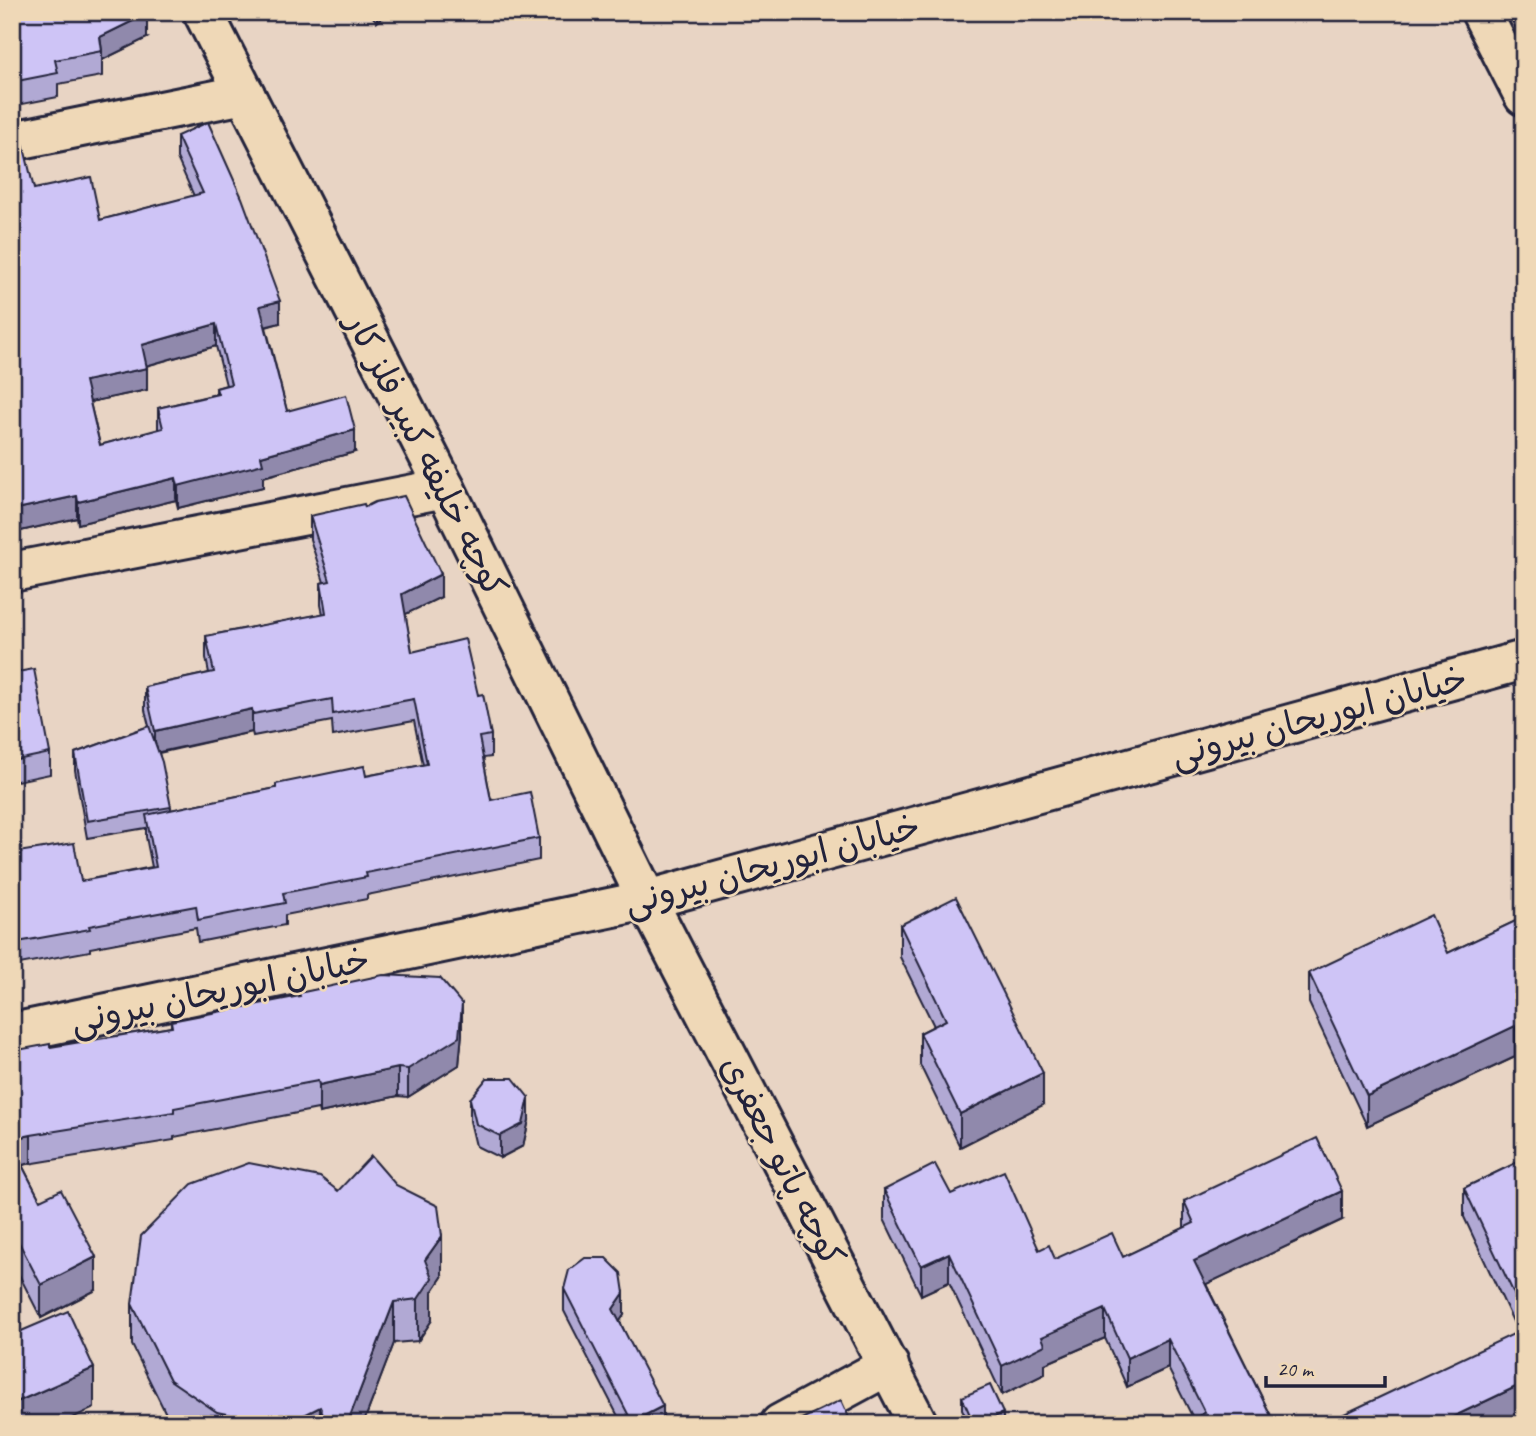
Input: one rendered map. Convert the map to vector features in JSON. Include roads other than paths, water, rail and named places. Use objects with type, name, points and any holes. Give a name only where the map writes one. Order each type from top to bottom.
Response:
[{"type":"street","name":"کوچه خلیفه کبیر فلز کار","points":[[203,12],[445,488],[647,900]]},
{"type":"street","points":[[1481,12],[1524,96]]},
{"type":"street","points":[[12,141],[245,94]]},
{"type":"street","points":[[12,572],[445,488]]},
{"type":"street","name":"خیابان ابوریحان بیرونی","points":[[12,1033],[647,900],[1524,660]]},
{"type":"street","name":"کوچه پاتو جعفری","points":[[647,900],[918,1424]]},
{"type":"street","points":[[779,1424],[890,1366]]}]
